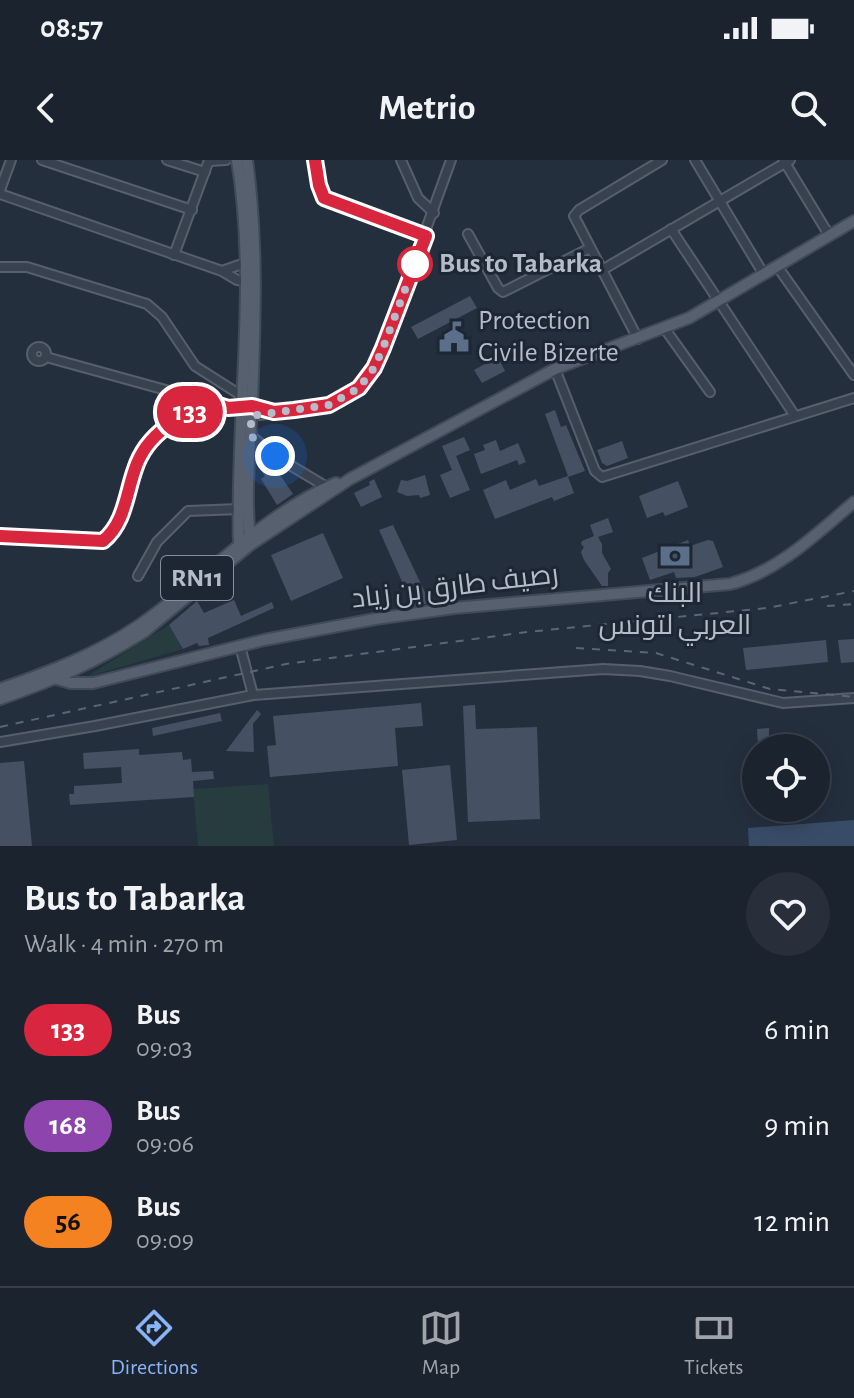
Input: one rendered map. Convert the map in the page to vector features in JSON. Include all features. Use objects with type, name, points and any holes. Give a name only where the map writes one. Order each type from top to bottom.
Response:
[{"type":"main road","points":[[237,160],[251,265]]},
{"type":"main road","points":[[247,160],[254,213],[246,408],[251,436],[250,540]]},
{"type":"main road","name":"RN11","points":[[0,689],[81,659],[138,626],[250,540],[331,489],[555,369],[665,329],[854,221]]},
{"type":"main road","points":[[239,548],[241,427],[246,408]]},
{"type":"main road","name":"رصيف طارق بن زياد","points":[[43,675],[82,684],[106,681],[240,646],[328,627],[433,610],[730,584],[755,576],[780,562],[854,502]]},
{"type":"main road","name":"RN11","points":[[0,699],[58,680],[103,658],[144,632],[239,548]]},
{"type":"street","points":[[11,160],[0,192],[250,282]]},
{"type":"street","points":[[42,160],[192,210]]},
{"type":"street","points":[[167,160],[205,172]]},
{"type":"street","points":[[174,255],[209,160],[226,160]]},
{"type":"street","points":[[315,160],[324,198],[426,236]]},
{"type":"street","points":[[401,160],[418,198],[434,213]]},
{"type":"street","points":[[46,357],[228,408],[274,412],[329,405],[350,394],[367,379],[383,348],[451,160]]},
{"type":"street","points":[[638,339],[575,219],[576,212],[662,160]]},
{"type":"street","points":[[695,160],[763,273]]},
{"type":"street","points":[[602,270],[786,161],[829,235]]},
{"type":"street","points":[[671,229],[795,416]]},
{"type":"street","points":[[468,234],[503,292],[590,248]]},
{"type":"street","points":[[222,271],[251,265]]},
{"type":"street","points":[[777,266],[854,375]]},
{"type":"street","points":[[0,267],[27,267],[147,304],[162,317],[190,361],[246,408]]},
{"type":"street","points":[[665,329],[710,392]]},
{"type":"street","points":[[555,369],[595,471],[602,477],[854,398]]},
{"type":"street","points":[[0,536],[103,541],[111,534],[123,512],[136,466],[150,444],[179,416],[213,403]]},
{"type":"street","points":[[241,427],[275,456],[331,489]]},
{"type":"street","points":[[138,576],[157,542],[188,511],[239,509]]},
{"type":"street","points":[[240,646],[253,695]]},
{"type":"street","points":[[0,742],[253,695],[603,669],[670,676],[783,703],[854,698]]},
{"type":"green space","points":[[169,625],[183,649],[89,675]]},
{"type":"green space","points":[[268,784],[274,846],[198,846],[193,789]]},
{"type":"water","points":[[854,820],[854,846],[749,846],[748,828]]},
{"type":"building","points":[[470,296],[477,308],[418,339],[411,327]]},
{"type":"building","points":[[498,357],[505,371],[482,383],[474,370]]},
{"type":"building","points":[[555,410],[561,427],[566,425],[585,471],[568,477],[574,493],[554,501],[552,497],[495,519],[483,490],[506,480],[510,490],[536,479],[539,486],[568,476],[545,414]]},
{"type":"building","points":[[464,437],[470,450],[456,456],[470,490],[450,498],[440,475],[452,470],[442,446]]},
{"type":"building","points":[[496,440],[500,451],[518,443],[526,462],[519,465],[517,460],[481,474],[474,454],[485,450],[483,445]]},
{"type":"building","points":[[622,441],[628,458],[607,466],[602,463],[597,450]]},
{"type":"building","points":[[272,465],[276,470],[279,468],[280,475],[293,494],[277,505],[261,479],[265,476],[262,472]]},
{"type":"building","points":[[425,475],[430,495],[420,498],[419,495],[407,496],[397,492],[401,480]]},
{"type":"building","points":[[374,479],[382,497],[361,507],[354,493],[370,485],[369,482]]},
{"type":"building","points":[[678,481],[688,507],[665,516],[663,512],[647,518],[639,496]]},
{"type":"building","points":[[608,518],[613,532],[598,537],[611,569],[608,586],[602,586],[584,560],[581,544],[594,536],[590,525]]},
{"type":"building","points":[[393,525],[430,603],[413,606],[379,530]]},
{"type":"building","points":[[323,533],[343,578],[291,601],[271,555]]},
{"type":"building","points":[[688,540],[690,546],[713,541],[723,567],[695,577],[676,578],[674,572],[650,580],[642,558]]},
{"type":"building","points":[[234,600],[241,616],[272,602],[274,608],[208,638],[209,645],[199,646],[197,643],[183,649],[169,625],[197,601],[204,613]]},
{"type":"building","points":[[854,639],[854,662],[841,663],[838,640]]},
{"type":"building","points":[[826,640],[828,662],[746,670],[743,648]]},
{"type":"building","points":[[421,703],[423,726],[395,728],[398,766],[270,777],[267,746],[276,745],[273,716]]},
{"type":"building","points":[[475,705],[476,729],[537,727],[540,819],[468,822],[463,706]]},
{"type":"building","points":[[257,710],[261,714],[253,724],[254,752],[226,751]]},
{"type":"building","points":[[220,713],[222,721],[153,736],[152,728]]},
{"type":"building","points":[[769,728],[769,734],[757,734],[757,729]]},
{"type":"building","points":[[139,749],[139,755],[182,752],[183,760],[191,759],[192,772],[213,771],[214,779],[193,781],[194,797],[70,805],[69,794],[74,794],[74,786],[122,783],[121,767],[84,769],[83,753]]},
{"type":"building","points":[[24,761],[32,846],[0,846],[0,763]]},
{"type":"building","points":[[450,765],[457,840],[409,845],[402,770]]},
{"type":"railway","points":[[0,727],[286,664],[527,632],[767,608],[854,591]]},
{"type":"railway","points":[[827,606],[854,604]]},
{"type":"railway","points":[[576,648],[656,653],[770,689],[854,697]]},
{"type":"bus line","name":"133","points":[[0,536],[103,541],[111,534],[123,512],[139,458],[164,428],[179,416],[213,403],[228,408],[242,405],[274,412],[319,407],[340,400],[367,379],[383,348],[426,236],[324,198],[315,160]]},
{"type":"place","name":"Bus to Tabarka","points":[[415,264]]},
{"type":"place","name":"Protection Civile Bizerte","points":[[454,337]]},
{"type":"place","name":"البنك العربي لتونس","points":[[675,556]]},
{"type":"route","points":[[275,456],[251,436],[251,416],[329,405],[359,388],[374,368],[383,348],[417,258],[415,264]]}]
